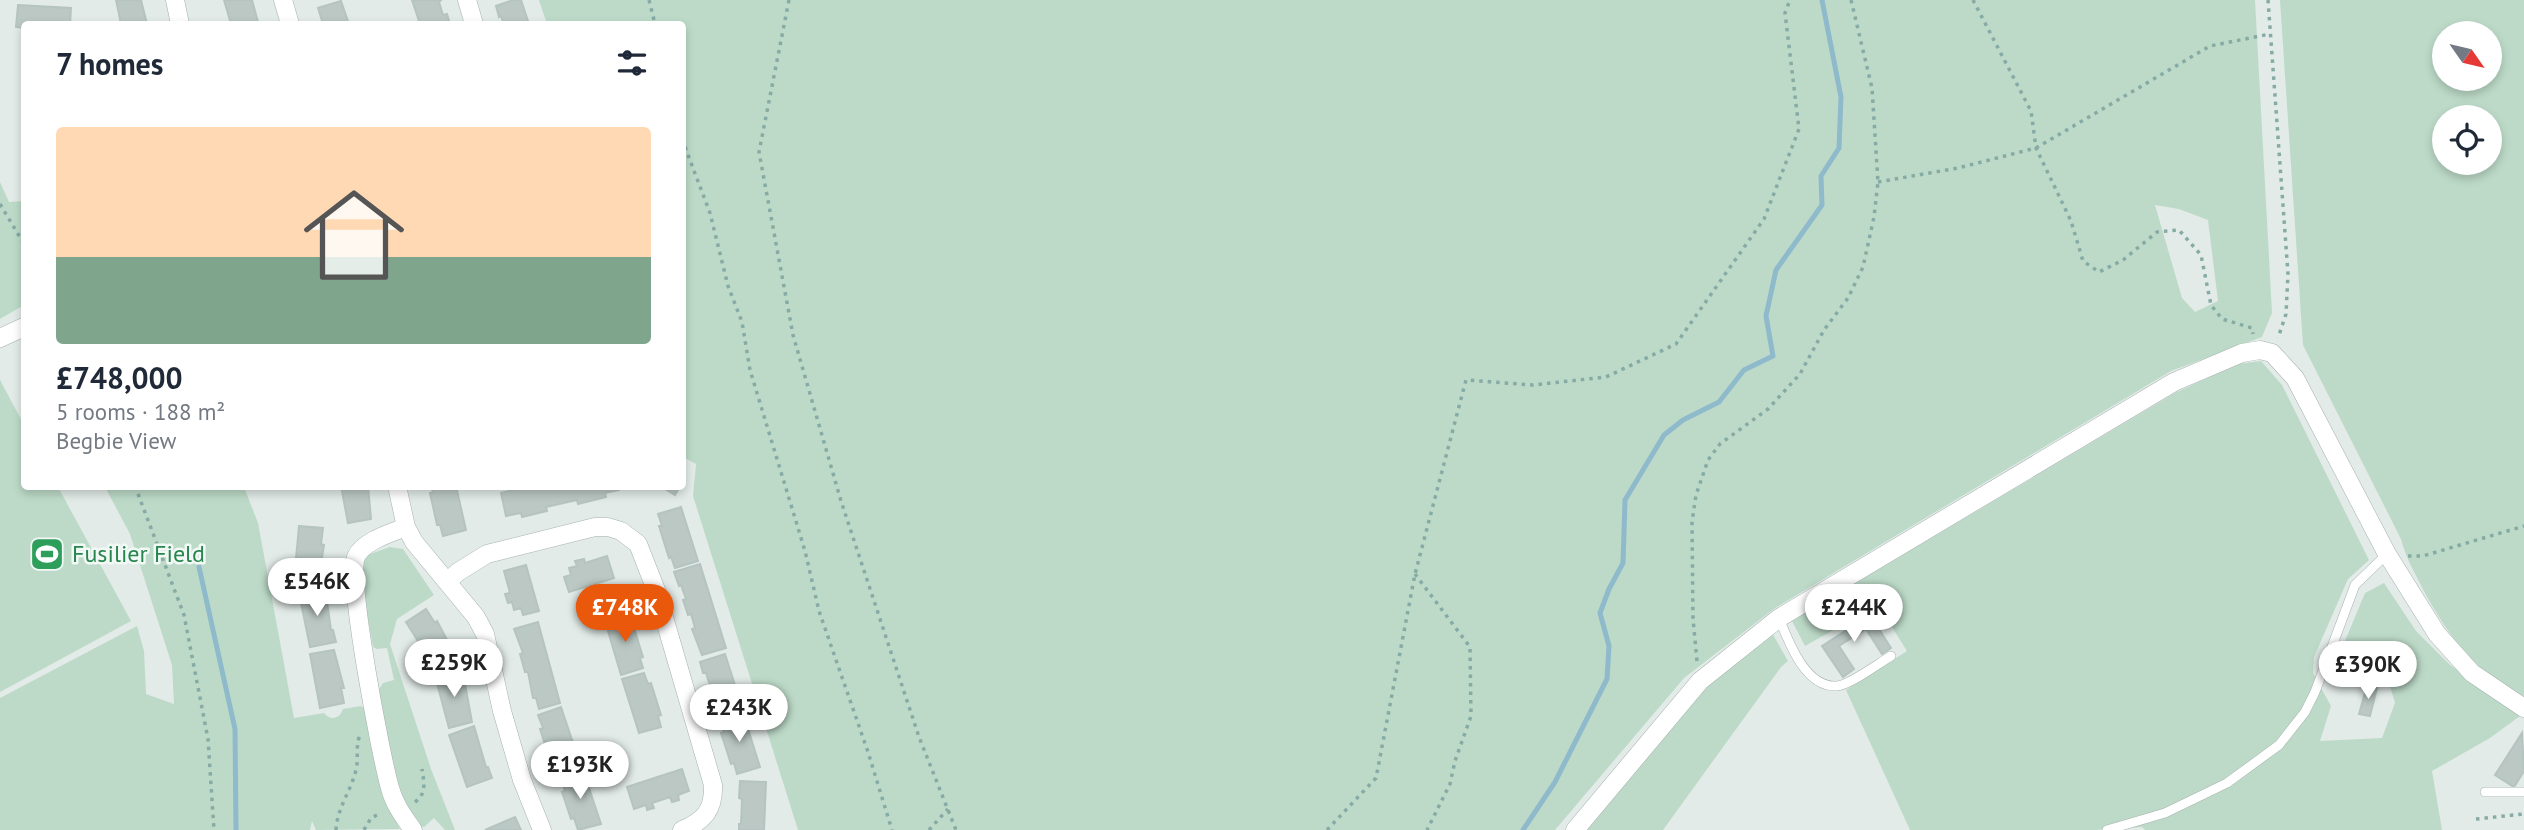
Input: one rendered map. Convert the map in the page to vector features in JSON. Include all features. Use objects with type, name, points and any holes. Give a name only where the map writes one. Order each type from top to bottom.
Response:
[{"type":"street","points":[[176,0],[180,21]]},
{"type":"street","points":[[283,0],[289,21]]},
{"type":"street","points":[[467,0],[473,21]]},
{"type":"street","points":[[0,338],[21,328]]},
{"type":"street","points":[[1575,830],[1700,681],[1779,618],[2174,382],[2242,353],[2266,352],[2295,378],[2387,554],[2437,634],[2472,673],[2524,708]]},
{"type":"street","points":[[398,490],[406,527],[431,565],[476,617],[485,634],[502,711],[522,780],[542,830]]},
{"type":"street","points":[[406,527],[360,550],[355,559],[355,588],[373,705],[390,789],[398,808],[413,830]]},
{"type":"street","points":[[447,582],[487,554],[595,527],[621,531],[638,544],[656,590],[713,785],[711,807],[704,819],[682,830]]},
{"type":"lane","points":[[2107,830],[2165,813],[2227,783],[2279,745],[2305,712],[2315,692],[2355,585],[2387,554]]},
{"type":"lane","points":[[1779,618],[1804,667],[1820,684],[1840,686],[1891,656]]},
{"type":"lane","points":[[2485,792],[2524,792]]},
{"type":"path","points":[[649,0],[654,21]]},
{"type":"path","points":[[789,0],[759,152],[793,335],[841,501],[919,737],[956,830]]},
{"type":"path","points":[[1327,830],[1376,778],[1415,574],[1466,380],[1533,385],[1606,377],[1676,344],[1764,219],[1799,129],[1785,13],[1790,0]]},
{"type":"path","points":[[1700,681],[1693,619],[1692,522],[1696,495],[1708,460],[1720,444],[1768,409],[1800,374],[1824,330],[1849,298],[1863,267],[1874,217],[1878,182],[1872,88],[1850,0]]},
{"type":"path","points":[[1973,0],[2031,111],[2036,148],[2071,221],[2084,261],[2099,272],[2123,260],[2157,232],[2179,230],[2201,255],[2211,305],[2222,319],[2252,328],[2266,352]]},
{"type":"path","points":[[2266,352],[2286,314],[2288,274],[2268,0]]},
{"type":"path","points":[[1878,182],[1958,168],[2036,148],[2210,46],[2270,34]]},
{"type":"path","points":[[686,150],[710,213],[728,286],[742,322],[750,370],[805,551],[819,611],[892,830]]},
{"type":"path","points":[[0,204],[21,239]]},
{"type":"path","points":[[137,490],[184,615],[208,739],[214,830]]},
{"type":"path","points":[[2387,554],[2423,556],[2524,526]]},
{"type":"path","points":[[1415,574],[1470,647],[1471,716],[1450,784],[1427,830]]},
{"type":"path","points":[[336,830],[337,817],[357,768],[357,743],[362,728]]},
{"type":"path","points":[[929,830],[948,809]]},
{"type":"path","points":[[2476,819],[2524,814]]},
{"type":"green space","points":[[539,0],[2255,0],[2272,313],[2262,337],[2171,371],[1775,608],[1684,678],[1555,830],[798,830],[693,496],[696,464],[686,459],[686,21],[546,21]],"holes":[[[2155,205],[2179,209],[2208,220],[2218,301],[2195,312],[2182,298]]]},
{"type":"green space","points":[[2280,0],[2524,0],[2524,696],[2478,666],[2454,639],[2434,609],[2303,345]]},
{"type":"green space","points":[[0,182],[9,202],[21,201],[21,307],[0,319]]},
{"type":"green space","points":[[2261,361],[2282,385],[2369,560],[2348,579],[2314,657],[2313,673],[2331,706],[2320,741],[2382,738],[2395,703],[2390,686],[2365,682],[2340,653],[2365,593],[2384,583],[2416,631],[2450,665],[2520,716],[2490,738],[2432,771],[2442,830],[2145,830],[2142,827],[2095,830],[1910,830],[1846,690],[1907,651],[1878,605],[1805,646],[1792,621],[2175,393],[2238,364]]},
{"type":"green space","name":"Fusilier Field","points":[[0,380],[21,419],[21,490],[60,490],[131,621],[0,692]]},
{"type":"green space","points":[[107,490],[245,490],[258,523],[294,718],[324,713],[335,718],[343,709],[361,706],[369,712],[382,788],[400,829],[316,830],[312,821],[310,830],[0,830],[0,698],[137,626],[144,651],[146,694],[174,704],[172,665],[130,534]]},
{"type":"green space","points":[[390,547],[403,549],[434,595],[397,619],[390,644],[431,769],[455,830],[445,830],[434,818],[424,827],[417,826],[401,804],[376,694],[383,683],[394,680],[387,648],[373,647],[359,569],[367,555]]},
{"type":"green space","points":[[1772,633],[1788,661],[1663,830],[1583,830],[1702,689]]},
{"type":"building","points":[[116,0],[141,0],[146,21],[120,21]]},
{"type":"building","points":[[224,0],[252,0],[258,21],[230,21]]},
{"type":"building","points":[[412,0],[441,0],[439,2],[443,15],[447,14],[449,21],[419,21]]},
{"type":"building","points":[[521,0],[528,21],[503,21],[496,6]]},
{"type":"building","points":[[341,1],[348,21],[322,21],[318,8]]},
{"type":"building","points":[[18,5],[71,8],[70,21],[21,21],[21,28],[16,27]]},
{"type":"building","points":[[342,490],[368,490],[371,519],[348,523]]},
{"type":"building","points":[[432,490],[457,490],[466,530],[443,536],[440,525],[437,525],[430,493],[433,493]]},
{"type":"building","points":[[513,490],[619,490],[605,493],[606,497],[578,504],[577,500],[546,507],[547,511],[522,517],[521,513],[506,516],[501,493]]},
{"type":"building","points":[[681,507],[698,561],[675,568],[671,557],[669,558],[658,514]]},
{"type":"building","points":[[299,526],[323,528],[321,544],[324,545],[318,582],[294,580]]},
{"type":"building","points":[[607,556],[614,578],[569,592],[564,577],[571,575],[569,568],[577,566],[575,561],[584,559],[585,563]]},
{"type":"building","points":[[700,564],[726,648],[702,655],[692,629],[695,628],[691,614],[688,615],[683,600],[686,599],[674,572]]},
{"type":"building","points":[[526,565],[539,611],[523,615],[521,608],[514,610],[512,602],[508,603],[505,594],[510,593],[504,571]]},
{"type":"building","points":[[325,588],[331,630],[336,642],[310,647],[299,593]]},
{"type":"building","points":[[426,609],[435,623],[437,621],[455,655],[435,668],[406,622]]},
{"type":"building","points":[[627,614],[643,657],[640,658],[643,668],[621,675],[605,621]]},
{"type":"building","points":[[1870,615],[1891,648],[1882,654],[1866,629],[1839,646],[1854,669],[1843,677],[1822,646]]},
{"type":"building","points":[[538,622],[560,703],[539,709],[536,698],[533,698],[528,672],[525,672],[520,654],[523,653],[514,629]]},
{"type":"building","points":[[334,650],[344,688],[341,688],[344,703],[320,708],[310,654]]},
{"type":"building","points":[[725,654],[742,707],[717,715],[716,704],[700,662]]},
{"type":"building","points":[[458,669],[462,685],[465,684],[472,722],[449,728],[435,676]]},
{"type":"building","points":[[644,673],[648,684],[651,683],[661,715],[658,716],[661,727],[639,733],[622,679]]},
{"type":"building","points":[[2367,686],[2377,688],[2370,716],[2359,714]]},
{"type":"building","points":[[561,707],[579,761],[556,769],[540,729],[543,728],[538,715]]},
{"type":"building","points":[[743,713],[760,767],[737,774],[721,733],[724,732],[720,720]]},
{"type":"building","points":[[474,726],[492,778],[467,787],[449,735]]},
{"type":"building","points":[[2522,733],[2524,771],[2514,787],[2495,775]]},
{"type":"building","points":[[682,769],[689,791],[678,795],[679,800],[672,802],[670,797],[652,803],[654,808],[647,810],[646,805],[634,809],[627,787]]},
{"type":"building","points":[[583,770],[601,824],[578,830],[574,818],[571,819],[562,792],[565,791],[561,778]]},
{"type":"building","points":[[740,781],[766,782],[764,830],[739,830],[742,799],[739,798]]},
{"type":"building","points":[[515,817],[521,830],[485,830]]},
{"type":"waterway","points":[[1523,830],[1555,782],[1607,679],[1609,646],[1600,613],[1623,563],[1625,500],[1664,435],[1683,420],[1719,402],[1744,370],[1773,356],[1766,316],[1776,270],[1822,205],[1821,176],[1839,148],[1841,97],[1822,0]]},
{"type":"waterway","points":[[199,567],[235,729],[236,830]]},
{"type":"place","name":"Fusilier Field","points":[[47,554]]}]
